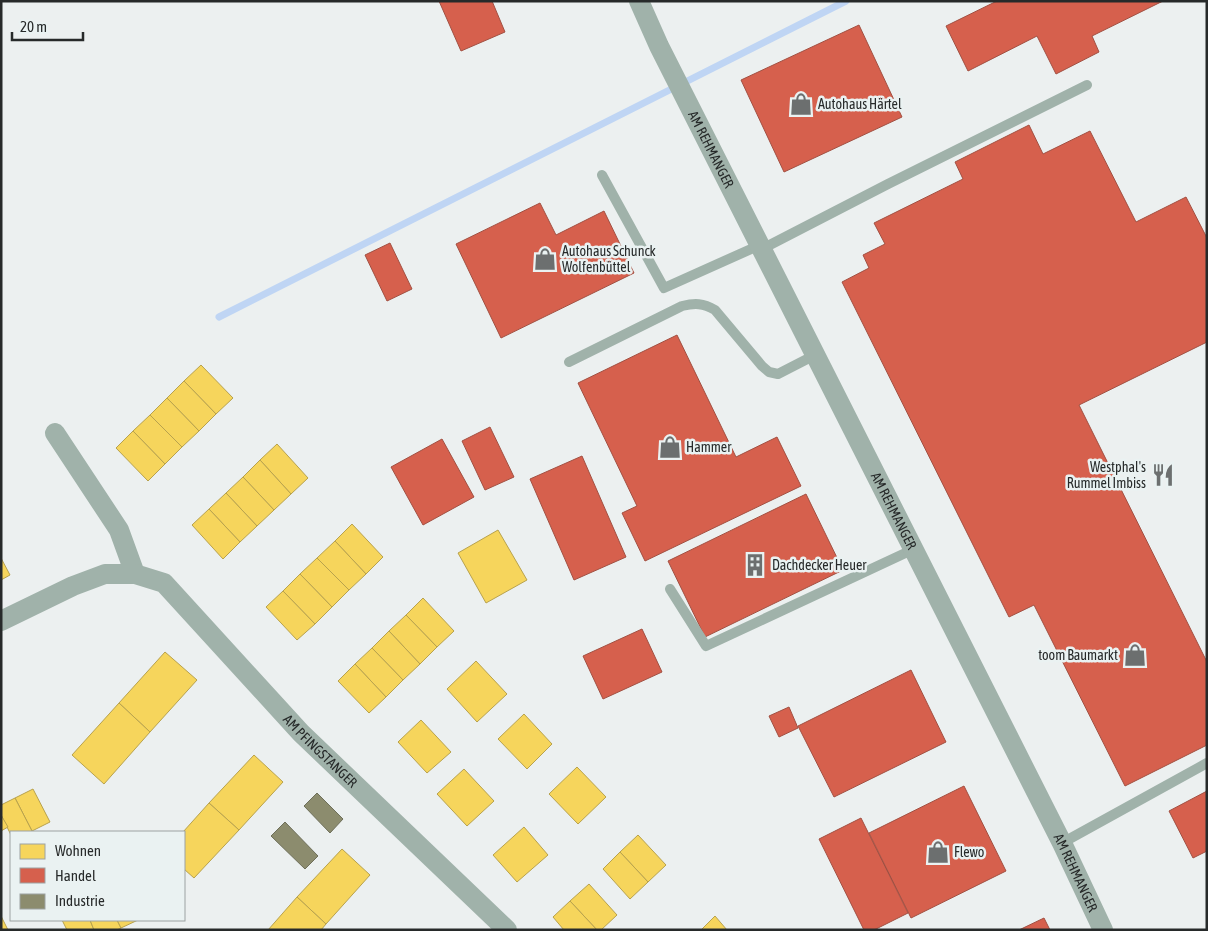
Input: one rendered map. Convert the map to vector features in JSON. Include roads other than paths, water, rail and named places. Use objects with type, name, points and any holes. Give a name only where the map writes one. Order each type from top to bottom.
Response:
[{"type":"street","name":"AM REHMANGER","points":[[639,1],[679,85],[1062,843],[1103,930]]},
{"type":"street","points":[[55,433],[119,530],[135,574]]},
{"type":"street","name":"AM PFINGSTANGER","points":[[1,621],[73,586],[105,574],[135,574],[164,583],[301,733],[507,930]]},
{"type":"lane","points":[[602,175],[664,288],[761,247],[1088,85]]},
{"type":"lane","points":[[569,362],[682,306],[700,304],[715,310],[769,372],[778,374],[815,355]]},
{"type":"lane","points":[[670,589],[706,646],[914,549]]},
{"type":"lane","points":[[1062,843],[1207,763]]},
{"type":"waterway","points":[[219,317],[846,1]]},
{"type":"place","name":"Autohaus Härtel","points":[[801,104]]},
{"type":"place","name":"Autohaus Schunck Wolfenbüttel","points":[[545,259]]},
{"type":"place","name":"Hammer","points":[[670,447]]},
{"type":"place","name":"Westphal's Rummel Imbiss","points":[[1163,475]]},
{"type":"place","name":"Dachdecker Heuer","points":[[755,565]]},
{"type":"place","name":"toom Baumarkt","points":[[1135,655]]},
{"type":"place","name":"Flewo","points":[[938,852]]}]
